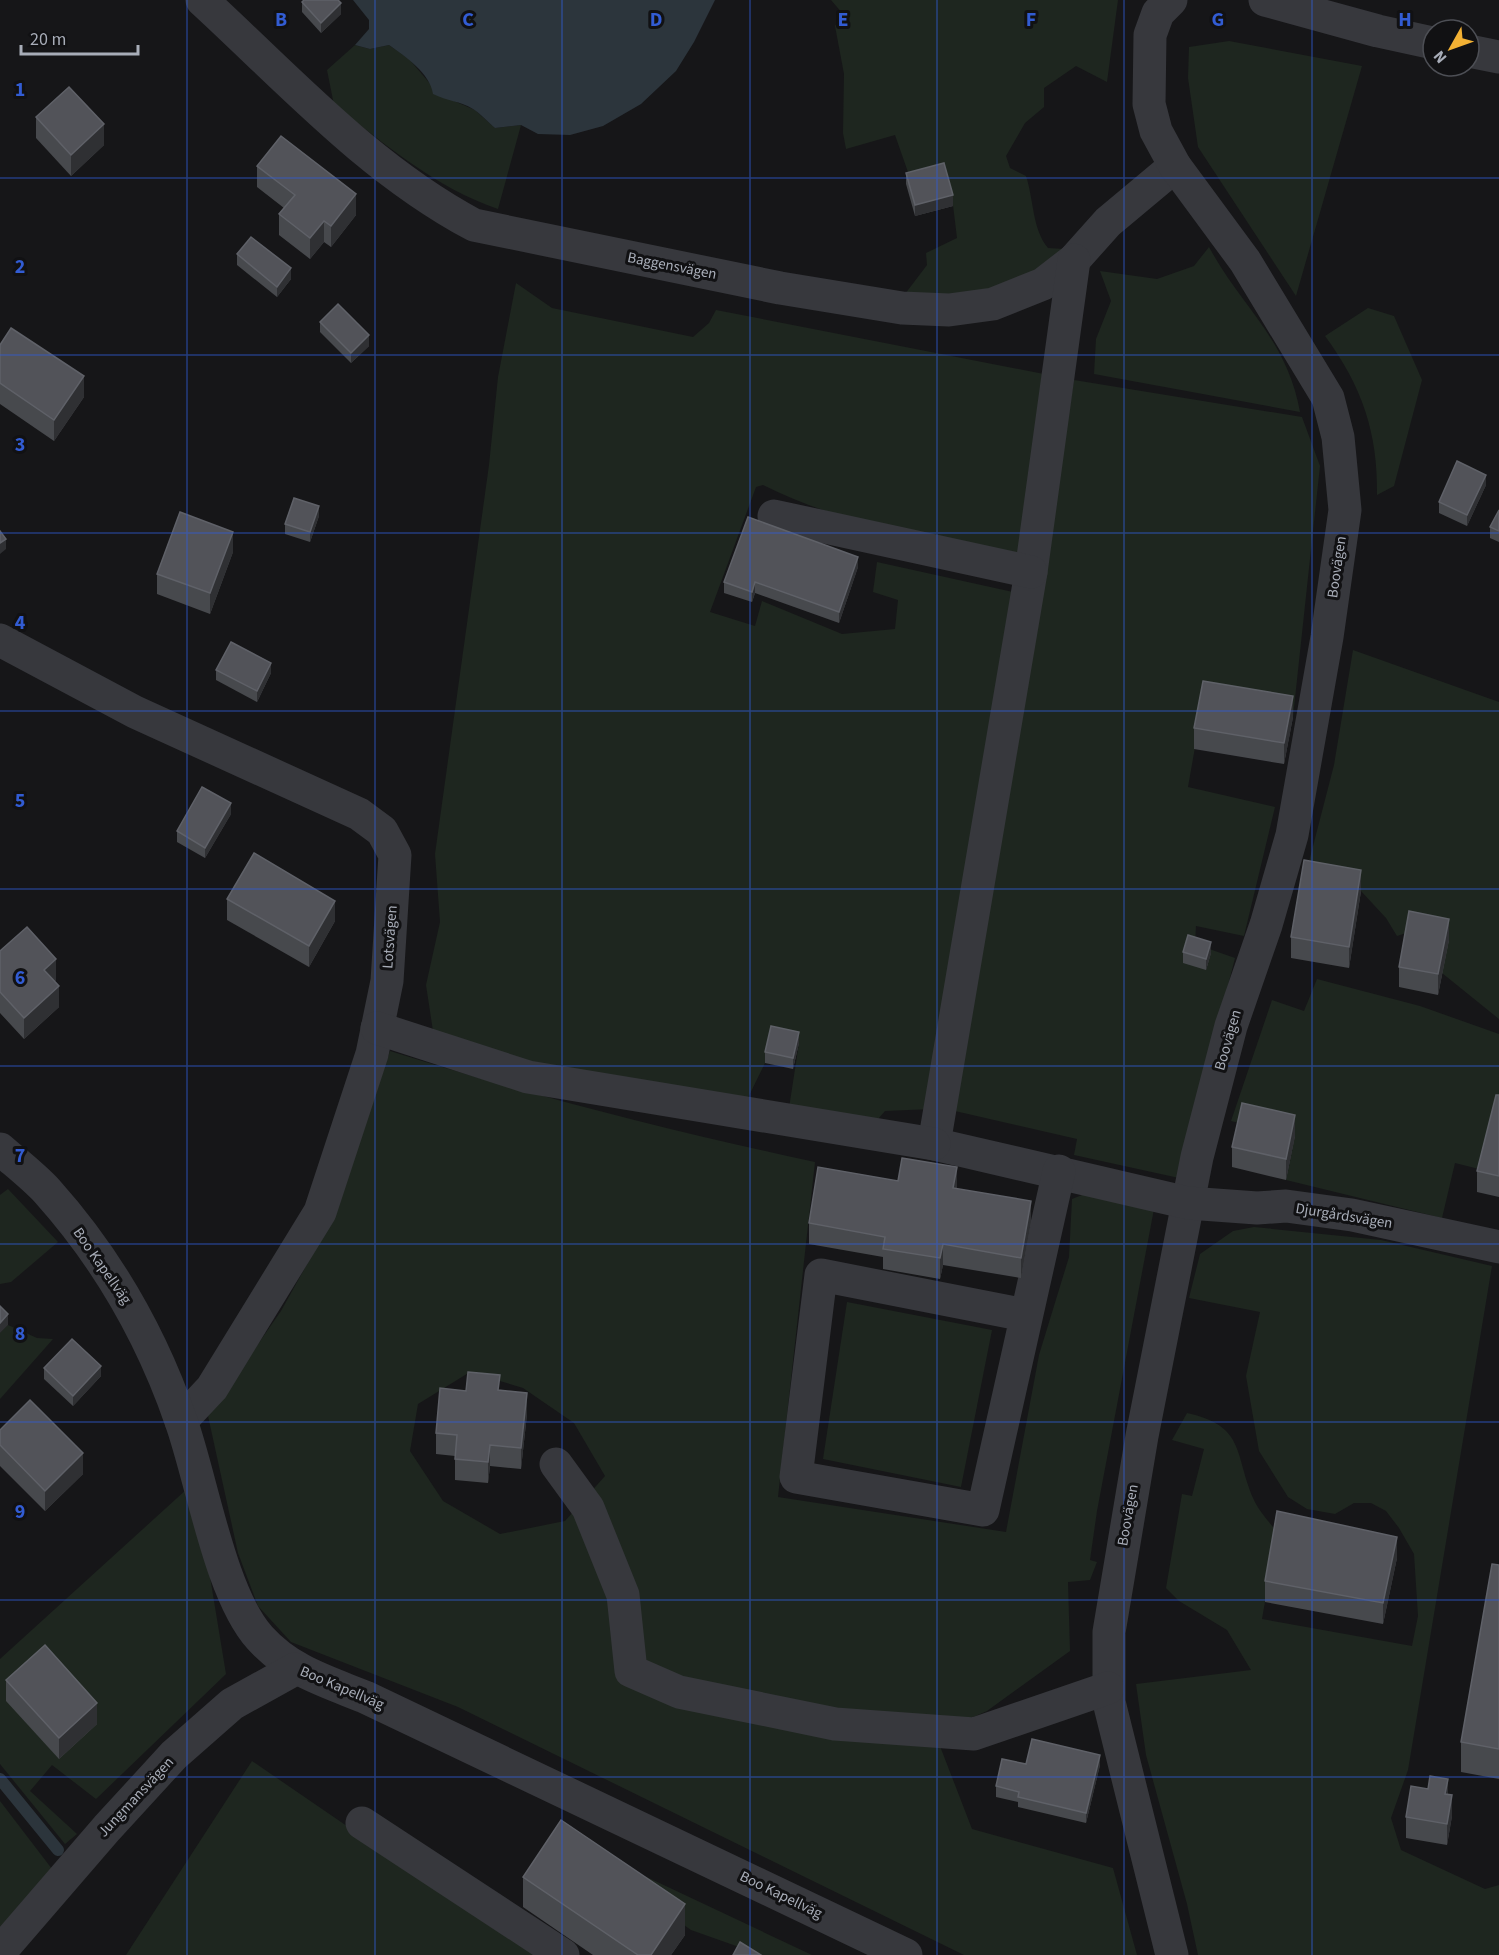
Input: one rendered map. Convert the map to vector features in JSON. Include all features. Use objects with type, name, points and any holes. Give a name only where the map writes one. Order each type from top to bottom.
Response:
[{"type":"street","name":"Baggensvägen","points":[[202,0],[362,151],[435,204],[474,225],[769,286],[902,308],[949,310],[993,304],[1043,284],[1074,260],[1108,222],[1175,166]]},
{"type":"street","name":"Boovägen","points":[[1171,0],[1158,13],[1150,35],[1149,104],[1156,131],[1175,166],[1245,261],[1329,398],[1338,437],[1345,510],[1327,637],[1292,835],[1266,925],[1231,1026],[1197,1157],[1112,1607],[1108,1689],[1125,1773],[1172,1955]]},
{"type":"street","points":[[1265,0],[1421,40]]},
{"type":"street","points":[[1481,53],[1499,57]]},
{"type":"street","points":[[934,1144],[1031,572],[1074,260]]},
{"type":"street","points":[[774,516],[1031,572]]},
{"type":"street","name":"Lotsvägen","points":[[0,640],[135,712],[359,814],[382,831],[395,855],[387,981],[372,1054],[320,1212],[212,1388],[181,1421]]},
{"type":"street","name":"Djurgårdsvägen","points":[[377,1028],[528,1077],[934,1144],[1059,1171],[1188,1203],[1257,1208],[1286,1206],[1353,1215],[1499,1247]]},
{"type":"street","name":"Boo Kapellväg","points":[[0,1149],[47,1190],[124,1293],[181,1421],[222,1557],[240,1606],[258,1636],[295,1669],[387,1707],[906,1955]]},
{"type":"street","points":[[1025,1315],[821,1275],[796,1476],[983,1510],[1059,1171]]},
{"type":"street","points":[[556,1464],[588,1508],[624,1595],[631,1671],[679,1692],[835,1724],[975,1734],[1108,1689]]},
{"type":"street","name":"Jungmansvägen","points":[[0,1952],[107,1828],[174,1755],[232,1704],[295,1669]]},
{"type":"street","points":[[362,1823],[563,1955]]},
{"type":"shaded area","points":[[353,0],[715,0],[694,42],[676,71],[641,104],[603,126],[570,135],[538,134],[521,125],[495,128],[473,109],[433,94],[422,72],[389,45],[370,49],[355,45],[369,29],[369,20]]},
{"type":"shaded area","points":[[831,0],[1118,0],[1107,82],[1076,66],[1044,88],[1044,107],[1025,123],[1006,156],[1010,168],[1026,176],[1036,223],[1043,240],[1048,248],[1064,249],[1032,272],[1008,284],[983,292],[962,295],[905,294],[927,265],[926,253],[957,238],[953,205],[909,175],[895,135],[846,149],[843,133],[844,74],[835,26],[843,14]]},
{"type":"shaded area","points":[[1229,41],[1362,66],[1296,296],[1198,147],[1188,78],[1189,47]]},
{"type":"shaded area","points":[[355,45],[370,49],[389,45],[409,59],[432,86],[454,101],[475,110],[495,128],[521,125],[498,209],[475,200],[432,177],[392,150],[334,105],[327,70]]},
{"type":"shaded area","points":[[1209,247],[1274,344],[1294,386],[1300,412],[1094,374],[1096,339],[1111,301],[1100,271],[1157,279],[1194,266]]},
{"type":"shaded area","points":[[516,283],[552,308],[693,337],[709,323],[716,310],[1049,375],[1018,561],[857,521],[825,511],[763,485],[756,487],[710,612],[755,626],[762,601],[842,634],[895,629],[898,600],[873,592],[877,562],[1013,592],[932,1109],[885,1111],[872,1126],[789,1108],[799,1043],[771,1037],[765,1063],[744,1106],[551,1072],[433,1031],[426,985],[440,922],[435,854],[489,465],[498,377]]},
{"type":"shaded area","points":[[1368,308],[1394,316],[1422,380],[1394,486],[1377,495],[1374,451],[1365,411],[1349,373],[1325,336]]},
{"type":"shaded area","points":[[1074,380],[1302,417],[1320,466],[1293,717],[1203,702],[1188,787],[1275,807],[1244,936],[1196,926],[1195,944],[1235,958],[1179,1178],[1074,1155],[1077,1139],[955,1111]]},
{"type":"shaded area","points":[[1353,650],[1499,702],[1499,1019],[1442,973],[1448,940],[1409,932],[1397,936],[1386,918],[1361,891],[1304,881],[1334,765]]},
{"type":"shaded area","points":[[1317,979],[1420,1006],[1499,1034],[1499,1116],[1483,1170],[1455,1163],[1442,1218],[1286,1180],[1295,1136],[1231,1121],[1272,1000],[1304,1011]]},
{"type":"shaded area","points":[[390,1051],[495,1083],[601,1111],[815,1162],[778,1497],[1006,1532],[1039,1355],[1069,1257],[1072,1199],[1087,1193],[1154,1209],[1097,1511],[1090,1560],[1097,1562],[1090,1580],[1068,1582],[1070,1651],[987,1711],[960,1723],[928,1715],[972,1829],[1113,1868],[1137,1955],[964,1955],[458,1707],[291,1642],[258,1606],[238,1553],[208,1416],[281,1311],[336,1212]],"holes":[[[470,1372],[523,1388],[574,1423],[605,1476],[565,1521],[500,1534],[443,1501],[410,1451],[418,1404]]]},
{"type":"shaded area","points":[[8,1189],[58,1242],[11,1282],[0,1284],[0,1195]]},
{"type":"shaded area","points":[[1254,1227],[1381,1240],[1492,1266],[1408,1770],[1391,1818],[1401,1850],[1485,1889],[1499,1885],[1499,1955],[1198,1955],[1187,1904],[1146,1755],[1136,1684],[1251,1670],[1227,1630],[1179,1601],[1166,1588],[1182,1494],[1192,1496],[1204,1449],[1172,1440],[1187,1413],[1206,1418],[1228,1433],[1235,1443],[1255,1502],[1277,1532],[1262,1619],[1412,1646],[1418,1616],[1414,1554],[1386,1511],[1371,1503],[1354,1503],[1335,1514],[1307,1509],[1288,1497],[1259,1451],[1246,1376],[1260,1312],[1189,1298],[1200,1254],[1233,1231]]},
{"type":"shaded area","points":[[847,1302],[992,1330],[961,1487],[823,1459]]},
{"type":"shaded area","points":[[8,1325],[37,1338],[53,1339],[0,1399],[0,1333]]},
{"type":"shaded area","points":[[187,1489],[201,1522],[226,1674],[96,1799],[52,1765],[30,1791],[77,1834],[65,1844],[0,1764],[0,1659]]},
{"type":"shaded area","points":[[252,1761],[535,1955],[126,1955]]},
{"type":"shaded area","points":[[0,1801],[52,1869],[0,1931]]},
{"type":"shaded area","points":[[577,1850],[600,1855],[812,1955],[753,1955],[739,1947],[691,1930]]},
{"type":"building","points":[[304,0],[338,0],[341,3],[321,23],[302,2]]},
{"type":"building","points":[[69,87],[104,124],[71,155],[36,117]]},
{"type":"building","points":[[281,136],[356,194],[331,226],[324,221],[310,238],[279,214],[295,195],[257,166]]},
{"type":"building","points":[[944,163],[953,195],[915,205],[906,173]]},
{"type":"building","points":[[251,237],[291,268],[277,287],[237,254]]},
{"type":"building","points":[[338,304],[369,335],[351,353],[320,322]]},
{"type":"building","points":[[11,328],[84,376],[54,420],[0,383],[0,345]]},
{"type":"building","points":[[1457,461],[1486,475],[1467,515],[1439,502]]},
{"type":"building","points":[[294,498],[319,506],[310,532],[285,524]]},
{"type":"building","points":[[1499,510],[1499,531],[1490,527]]},
{"type":"building","points":[[180,512],[233,532],[210,593],[157,574]]},
{"type":"building","points":[[748,517],[858,557],[839,612],[755,582],[752,592],[724,582]]},
{"type":"building","points":[[0,531],[6,539],[0,543]]},
{"type":"building","points":[[231,642],[271,663],[257,691],[216,670]]},
{"type":"building","points":[[1203,681],[1293,696],[1284,743],[1194,728]]},
{"type":"building","points":[[202,787],[231,803],[205,848],[177,831]]},
{"type":"building","points":[[254,853],[335,901],[309,946],[227,899]]},
{"type":"building","points":[[1304,860],[1361,870],[1349,947],[1291,937]]},
{"type":"building","points":[[1409,911],[1449,919],[1438,974],[1399,967]]},
{"type":"building","points":[[27,927],[56,959],[44,970],[59,986],[24,1018],[0,992],[0,951]]},
{"type":"building","points":[[1188,935],[1211,942],[1206,959],[1183,952]]},
{"type":"building","points":[[771,1026],[799,1032],[793,1058],[765,1052]]},
{"type":"building","points":[[1496,1095],[1499,1095],[1499,1176],[1477,1171]]},
{"type":"building","points":[[1242,1103],[1295,1115],[1286,1159],[1232,1147]]},
{"type":"building","points":[[902,1158],[957,1167],[953,1188],[1031,1201],[1021,1258],[943,1244],[940,1258],[883,1249],[885,1237],[809,1223],[818,1167],[898,1181]]},
{"type":"building","points":[[0,1306],[8,1314],[0,1323]]},
{"type":"building","points":[[72,1339],[101,1366],[73,1396],[44,1368]]},
{"type":"building","points":[[468,1372],[500,1375],[498,1390],[527,1393],[521,1448],[490,1445],[488,1462],[455,1459],[457,1435],[436,1433],[440,1388],[466,1391]]},
{"type":"building","points":[[30,1400],[83,1453],[45,1491],[0,1445],[0,1430]]},
{"type":"building","points":[[1277,1511],[1397,1537],[1383,1603],[1265,1581]]},
{"type":"building","points":[[1492,1564],[1499,1565],[1499,1749],[1461,1742]]},
{"type":"building","points":[[45,1645],[97,1703],[59,1738],[6,1680]]},
{"type":"building","points":[[1032,1739],[1100,1755],[1086,1813],[1018,1797],[1019,1792],[996,1786],[1002,1759],[1026,1764]]},
{"type":"building","points":[[1430,1776],[1448,1779],[1445,1794],[1452,1795],[1447,1824],[1406,1817],[1411,1786],[1428,1789]]},
{"type":"building","points":[[561,1820],[685,1904],[651,1955],[638,1955],[523,1877]]},
{"type":"building","points":[[740,1942],[761,1955],[733,1955]]},
{"type":"waterway","points":[[0,1779],[58,1850]]}]
